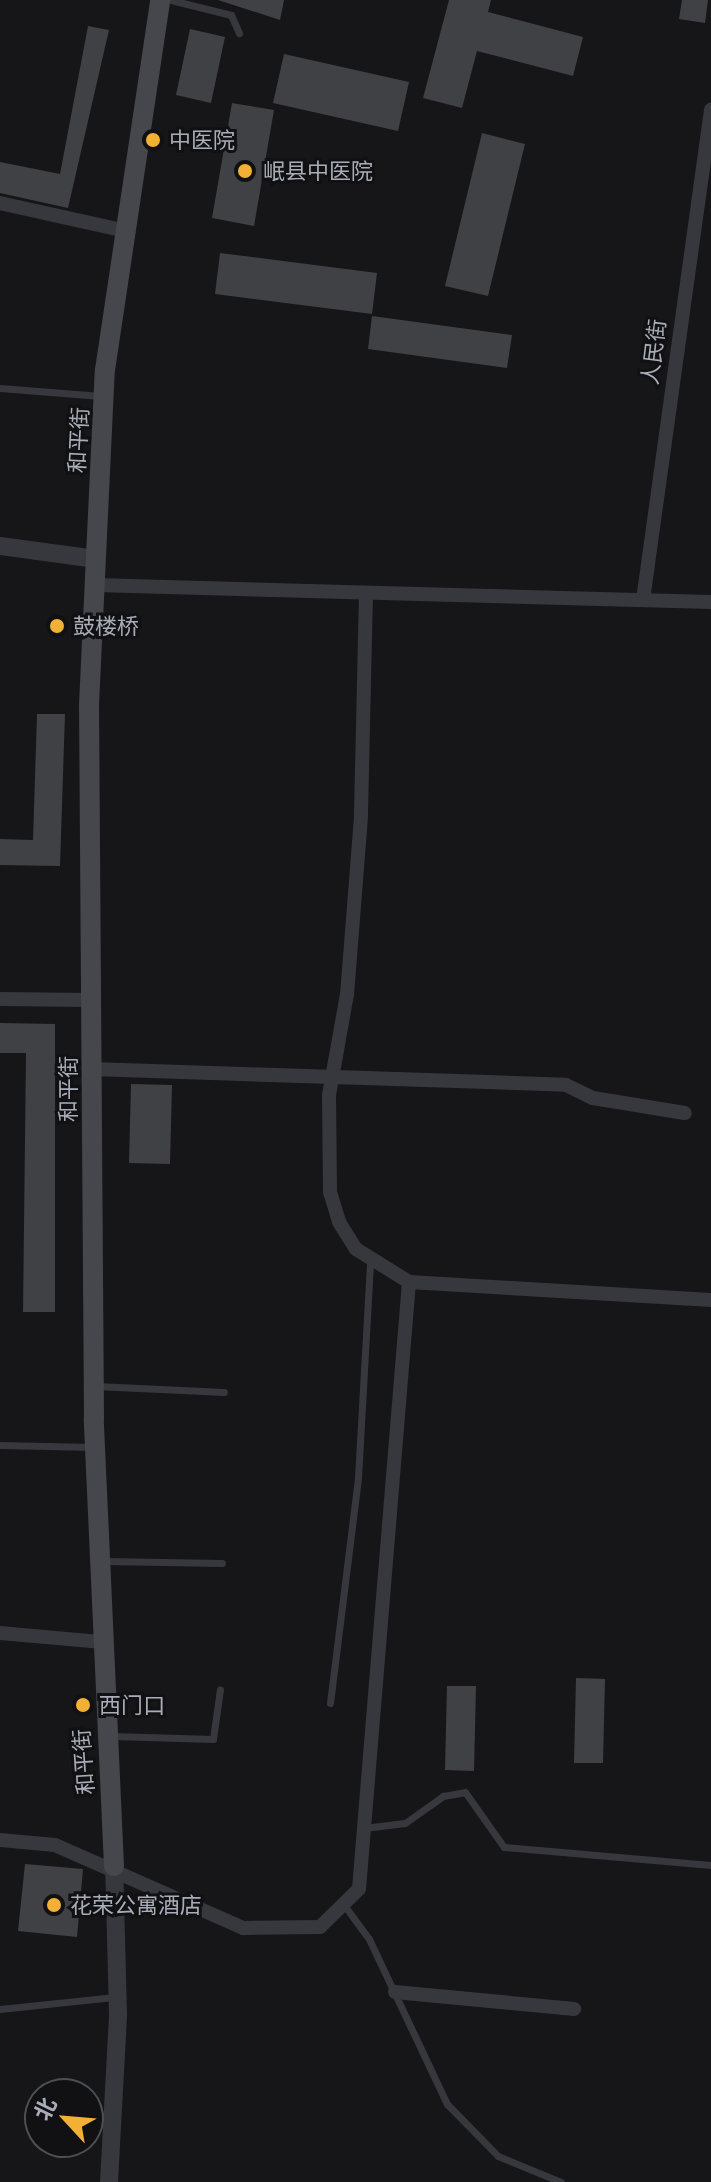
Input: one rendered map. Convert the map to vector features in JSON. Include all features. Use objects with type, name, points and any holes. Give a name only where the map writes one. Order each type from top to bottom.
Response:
[{"type":"main road","name":"和平街","points":[[114,1866],[100,1642],[94,1386],[91,1000],[95,585],[104,396],[122,230],[160,0]]},
{"type":"street","name":"人民街","points":[[643,600],[711,110]]},
{"type":"street","points":[[0,203],[122,230]]},
{"type":"street","points":[[0,546],[96,559]]},
{"type":"street","points":[[95,585],[711,602]]},
{"type":"street","points":[[366,593],[361,817],[332,1076],[330,1192],[339,1222],[370,1261],[409,1282],[711,1300]]},
{"type":"street","points":[[0,999],[91,1000]]},
{"type":"street","points":[[92,1069],[566,1085],[593,1098],[685,1113]]},
{"type":"street","points":[[0,1840],[55,1845],[114,1866],[243,1928],[320,1927],[359,1889],[409,1282]]},
{"type":"street","points":[[0,1633],[100,1642]]},
{"type":"street","name":"和平街","points":[[109,2182],[118,1997],[114,1866]]},
{"type":"street","points":[[395,1992],[574,2009]]},
{"type":"lane","points":[[171,0],[231,15],[239,33]]},
{"type":"lane","points":[[0,388],[104,396]]},
{"type":"lane","points":[[330,1703],[358,1478],[370,1261]]},
{"type":"lane","points":[[94,1386],[224,1392]]},
{"type":"lane","points":[[0,1445],[96,1447]]},
{"type":"lane","points":[[98,1561],[222,1563]]},
{"type":"lane","points":[[105,1736],[213,1739],[220,1689]]},
{"type":"lane","points":[[364,1828],[405,1823],[443,1796],[465,1792],[504,1847],[711,1865]]},
{"type":"lane","points":[[343,1904],[395,1992],[447,2104],[498,2156],[561,2182]]},
{"type":"lane","points":[[0,2009],[118,1997]]},
{"type":"building","points":[[218,0],[284,0],[280,20]]},
{"type":"building","points":[[449,0],[491,0],[488,12],[583,37],[573,76],[477,51],[462,108],[423,98]]},
{"type":"building","points":[[682,0],[708,0],[705,23],[679,19]]},
{"type":"building","points":[[88,26],[109,30],[68,208],[0,193],[0,162],[60,174]]},
{"type":"building","points":[[190,29],[225,37],[211,103],[176,95]]},
{"type":"building","points":[[284,54],[409,82],[398,131],[273,103]]},
{"type":"building","points":[[232,103],[274,110],[254,226],[212,218]]},
{"type":"building","points":[[482,133],[525,144],[488,296],[445,286]]},
{"type":"building","points":[[220,253],[377,273],[372,314],[215,294]]},
{"type":"building","points":[[372,316],[512,335],[507,368],[368,349]]},
{"type":"building","points":[[37,714],[65,714],[60,866],[0,865],[0,839],[33,840]]},
{"type":"building","points":[[0,1023],[55,1024],[55,1312],[23,1312],[26,1053],[0,1053]]},
{"type":"building","points":[[131,1084],[172,1085],[170,1164],[129,1163]]},
{"type":"building","points":[[576,1678],[605,1679],[603,1763],[574,1763]]},
{"type":"building","points":[[447,1686],[476,1686],[474,1771],[445,1770]]},
{"type":"building","points":[[25,1864],[83,1869],[77,1937],[18,1931]]},
{"type":"place","name":"中医院","points":[[153,140]]},
{"type":"place","name":"岷县中医院","points":[[245,171]]},
{"type":"place","name":"鼓楼桥","points":[[57,626]]},
{"type":"place","name":"西门口","points":[[83,1705]]},
{"type":"place","name":"花荣公寓酒店","points":[[54,1905]]}]
